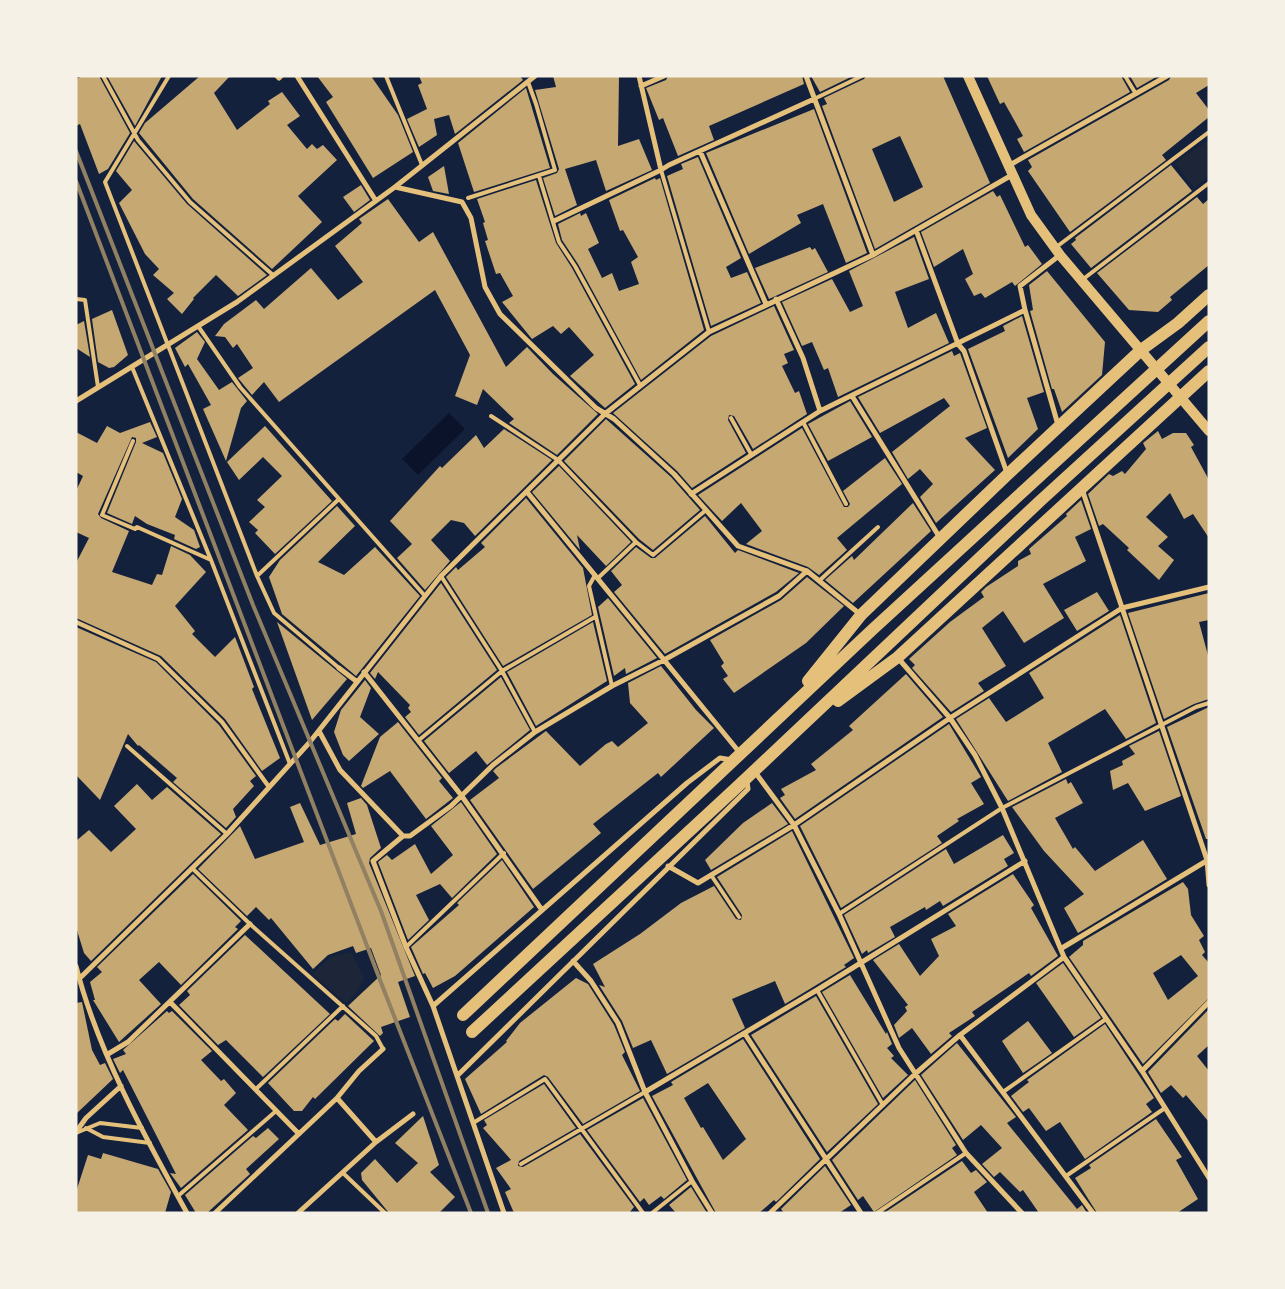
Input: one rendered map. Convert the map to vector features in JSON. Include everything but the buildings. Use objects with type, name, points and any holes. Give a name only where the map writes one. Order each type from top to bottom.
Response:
[{"type":"main road","points":[[968,76],[1031,215],[1057,252],[1209,431]]},
{"type":"main road","points":[[778,719],[862,615],[1058,426],[1141,350],[1178,323],[1209,295]]},
{"type":"main road","points":[[463,1015],[1024,490],[1209,321]]},
{"type":"main road","points":[[472,1032],[1039,502],[1209,347]]},
{"type":"main road","points":[[793,734],[898,657],[1209,370]]},
{"type":"street","points":[[297,76],[376,201]]},
{"type":"street","points":[[76,401],[237,302],[395,187],[527,79],[535,76]]},
{"type":"street","points":[[639,76],[661,170]]},
{"type":"street","points":[[641,86],[664,76]]},
{"type":"street","points":[[806,76],[873,255]]},
{"type":"street","points":[[78,975],[227,834],[319,731],[356,681],[441,576],[606,413],[709,332],[873,255],[1167,76]]},
{"type":"street","points":[[554,221],[661,170],[669,164],[814,99]]},
{"type":"street","points":[[700,151],[766,304]]},
{"type":"street","points":[[395,187],[462,202],[468,198]]},
{"type":"street","points":[[462,202],[471,218],[486,287],[500,314],[596,408],[606,413],[674,474],[738,546],[807,571],[862,615]]},
{"type":"street","points":[[916,230],[958,344],[967,360],[1007,474]]},
{"type":"street","points":[[1057,252],[1020,286],[1058,426]]},
{"type":"street","points":[[776,299],[803,358],[820,411]]},
{"type":"street","points":[[690,494],[820,411],[1025,310]]},
{"type":"street","points":[[852,396],[941,539]]},
{"type":"street","points":[[1081,487],[1160,727],[1208,860],[1209,885]]},
{"type":"street","points":[[527,492],[664,660],[738,757]]},
{"type":"street","points":[[504,1213],[433,1006],[406,947],[373,861],[402,836],[410,836],[450,806],[493,764],[535,732],[612,686],[664,660],[779,596],[807,571]]},
{"type":"street","points":[[668,866],[698,883],[794,825],[950,718],[1122,608],[1209,587]]},
{"type":"street","points":[[76,622],[158,659],[222,722],[269,787]]},
{"type":"street","points":[[898,657],[950,718],[975,755],[1002,808],[1062,948],[1064,957],[1142,1071],[1209,1178]]},
{"type":"street","points":[[339,668],[356,681]]},
{"type":"street","points":[[364,672],[461,795],[504,853],[542,910]]},
{"type":"street","points":[[319,731],[340,770],[402,836]]},
{"type":"street","points":[[433,1006],[687,783],[720,758],[738,757]]},
{"type":"street","points":[[750,774],[794,825],[839,914],[899,1048],[915,1074],[966,1153],[1022,1213]]},
{"type":"street","points":[[457,1076],[748,789],[750,774]]},
{"type":"street","points":[[1062,948],[1208,860]]},
{"type":"street","points":[[646,1092],[745,1034],[1025,861]]},
{"type":"street","points":[[108,1054],[128,1042],[250,924]]},
{"type":"street","points":[[770,1213],[915,1074],[960,1035],[1064,957]]},
{"type":"street","points":[[573,962],[591,981],[618,1023],[646,1092],[692,1181],[712,1213]]},
{"type":"street","points":[[76,966],[92,1019],[122,1086],[187,1213]]},
{"type":"street","points":[[170,1002],[299,1134]]},
{"type":"street","points":[[1142,1071],[1209,1002]]},
{"type":"street","points":[[745,1034],[827,1158],[860,1213]]},
{"type":"street","points":[[960,1035],[1093,1213]]},
{"type":"street","points":[[215,1213],[337,1098],[359,1071],[383,1048]]},
{"type":"street","points":[[76,1132],[78,1125],[122,1086]]},
{"type":"street","points":[[337,1098],[376,1142]]},
{"type":"street","points":[[298,1213],[376,1142],[413,1114]]},
{"type":"lane","points":[[103,76],[134,133],[202,215],[273,275]]},
{"type":"lane","points":[[169,76],[105,182],[257,576],[274,613],[339,668]]},
{"type":"lane","points":[[386,76],[422,165]]},
{"type":"lane","points":[[814,99],[862,76]]},
{"type":"lane","points":[[1125,76],[1136,94]]},
{"type":"lane","points":[[468,198],[555,170],[527,79]]},
{"type":"lane","points":[[1057,252],[1209,132]]},
{"type":"lane","points":[[661,170],[709,332]]},
{"type":"lane","points":[[539,176],[559,242],[575,266],[640,385]]},
{"type":"lane","points":[[1082,280],[1209,184]]},
{"type":"lane","points":[[76,299],[85,300],[98,387]]},
{"type":"lane","points":[[198,326],[240,388],[425,596]]},
{"type":"lane","points":[[132,367],[211,560],[290,764]]},
{"type":"lane","points":[[491,416],[558,460],[636,542],[653,555],[706,510]]},
{"type":"lane","points":[[731,418],[751,454]]},
{"type":"lane","points":[[803,422],[846,504]]},
{"type":"lane","points":[[133,441],[102,515],[135,528],[137,527],[211,560]]},
{"type":"lane","points":[[257,576],[339,499]]},
{"type":"lane","points":[[820,580],[878,527]]},
{"type":"lane","points":[[612,686],[589,586],[636,542]]},
{"type":"lane","points":[[441,576],[502,671],[535,732]]},
{"type":"lane","points":[[418,740],[502,671],[595,618]]},
{"type":"lane","points":[[839,914],[1002,808],[1196,707],[1209,703]]},
{"type":"lane","points":[[127,746],[227,834]]},
{"type":"lane","points":[[406,947],[504,853]]},
{"type":"lane","points":[[192,868],[250,924],[376,1036],[383,1048]]},
{"type":"lane","points":[[711,875],[739,917]]},
{"type":"lane","points":[[817,990],[883,1105]]},
{"type":"lane","points":[[256,1089],[343,1006]]},
{"type":"lane","points":[[1002,1092],[1106,1019]]},
{"type":"lane","points":[[472,1123],[545,1079],[643,1213]]},
{"type":"lane","points":[[521,1164],[646,1092]]},
{"type":"lane","points":[[1066,1176],[1165,1108]]},
{"type":"lane","points":[[178,1196],[276,1111]]},
{"type":"lane","points":[[76,1132],[100,1124],[142,1128]]},
{"type":"lane","points":[[86,1128],[103,1137],[150,1143]]},
{"type":"lane","points":[[877,1213],[966,1153]]},
{"type":"lane","points":[[343,1173],[385,1213]]},
{"type":"lane","points":[[652,1213],[692,1181]]},
{"type":"shaded area","points":[[1209,140],[1209,176],[1194,188],[1175,163]]},
{"type":"shaded area","points":[[449,413],[465,429],[418,475],[402,459]]},
{"type":"shaded area","points":[[351,952],[364,978],[357,992],[346,1003],[313,974],[330,957]]},
{"type":"railway","points":[[76,151],[253,605],[381,911],[488,1213]]},
{"type":"railway","points":[[76,181],[380,980],[471,1213]]}]
